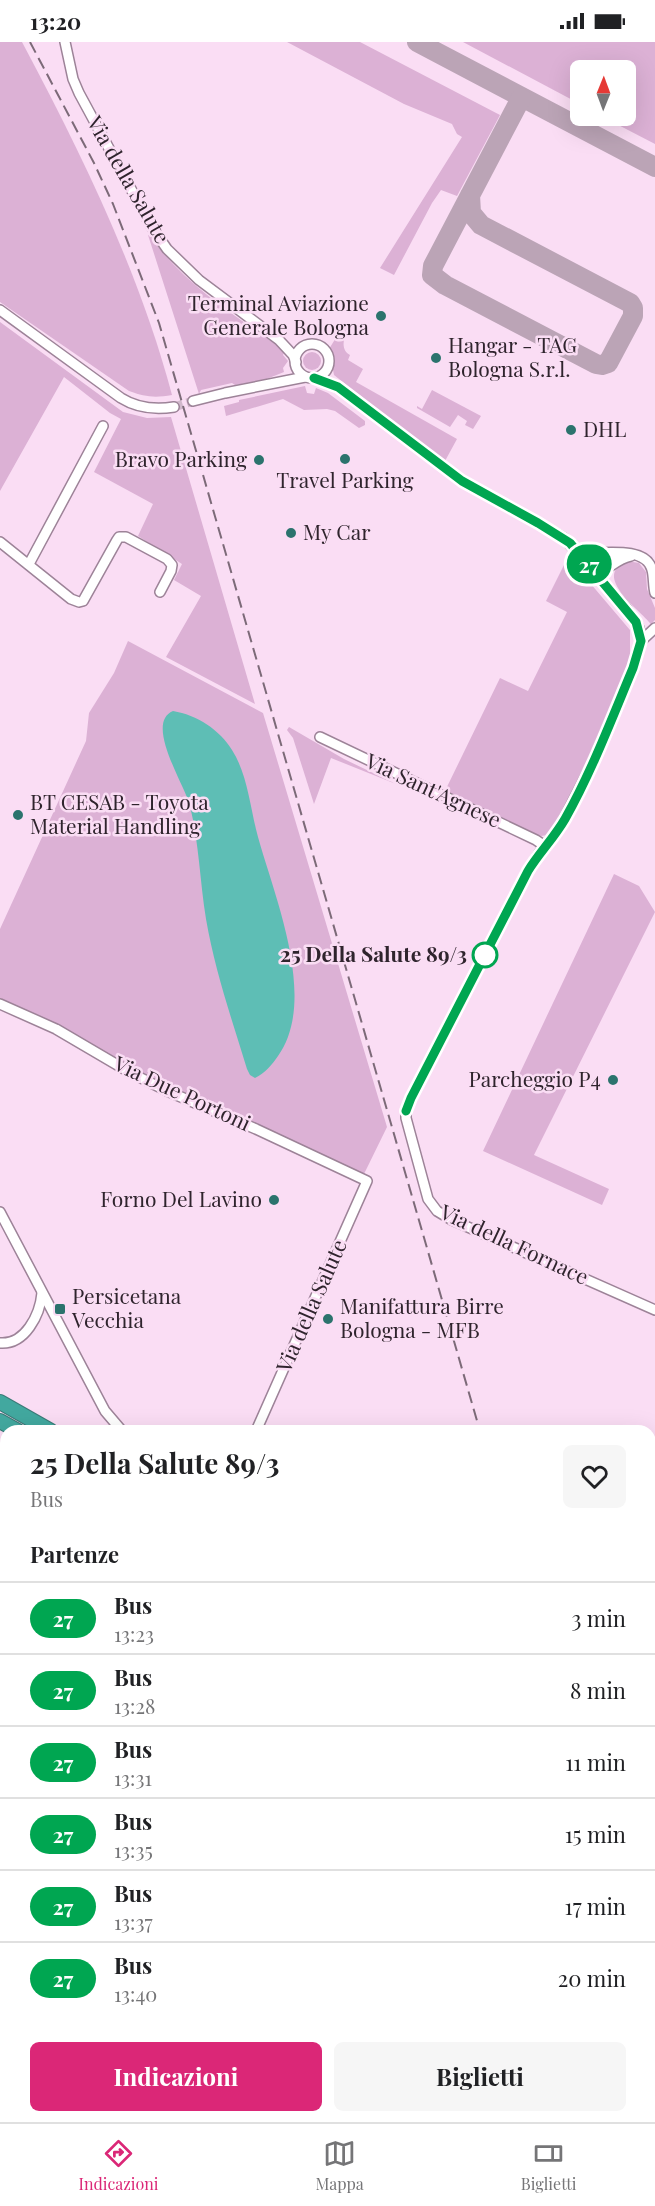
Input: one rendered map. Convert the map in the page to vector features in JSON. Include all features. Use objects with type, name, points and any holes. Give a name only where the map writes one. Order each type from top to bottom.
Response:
[{"type":"highway","points":[[0,1402],[40,1425]]},
{"type":"street","name":"Via della Salute","points":[[65,42],[73,79],[79,93],[159,239],[185,268],[279,340],[293,355],[296,365]]},
{"type":"street","points":[[0,310],[121,398],[148,408],[174,407]]},
{"type":"street","name":"Via della Salute","points":[[279,340],[303,347]]},
{"type":"street","points":[[282,380],[296,365],[297,354],[303,347],[312,345],[320,347],[327,354],[330,372],[338,387]]},
{"type":"street","points":[[296,365],[309,377],[338,387],[462,481],[555,532],[570,543],[636,622],[641,641]]},
{"type":"street","points":[[193,401],[282,380],[323,374],[329,365]]},
{"type":"street","points":[[28,564],[103,426]]},
{"type":"street","points":[[0,542],[72,599],[79,602],[83,601],[119,537],[126,537],[172,564],[171,571],[160,592]]},
{"type":"street","points":[[579,553],[626,553],[640,557],[652,568],[655,593]]},
{"type":"street","points":[[595,572],[598,562],[616,553]]},
{"type":"street","points":[[595,572],[607,570],[627,556],[640,557]]},
{"type":"street","points":[[546,847],[567,817],[582,786],[633,668],[641,641],[655,628]]},
{"type":"street","name":"Via Sant'Agnese","points":[[320,737],[536,840],[546,847]]},
{"type":"street","name":"Via della Fornace","points":[[546,847],[528,871],[411,1098],[406,1111],[406,1119],[426,1194],[430,1204],[437,1211],[452,1220],[655,1310]]},
{"type":"street","name":"Via Due Portoni","points":[[0,1004],[56,1029],[131,1073],[167,1091],[256,1129],[367,1181]]},
{"type":"street","name":"Via della Salute","points":[[259,1425],[367,1181]]},
{"type":"street","points":[[0,1212],[105,1411],[117,1425]]},
{"type":"street","points":[[0,1343],[20,1340],[36,1313],[42,1293]]},
{"type":"street","points":[[36,1313],[50,1308]]},
{"type":"shaded area","points":[[0,42],[22,42],[66,127],[126,259],[159,349],[172,395],[150,396],[129,391],[0,302]]},
{"type":"shaded area","points":[[287,42],[360,42],[500,115],[457,196],[441,190],[394,275],[380,268],[462,137],[457,134],[452,124],[404,104]]},
{"type":"shaded area","points":[[463,42],[655,42],[655,144],[620,126],[636,126],[636,60],[570,60],[570,99]]},
{"type":"shaded area","points":[[148,235],[194,284],[285,351],[283,355],[288,361],[283,368],[284,372],[264,380],[235,385],[232,383],[201,390],[199,394]]},
{"type":"shaded area","points":[[0,322],[123,412],[147,418],[171,417],[255,704],[166,657],[201,596],[174,580],[182,564],[138,536],[153,504],[94,472],[121,419],[64,377],[0,491]]},
{"type":"shaded area","points":[[342,328],[347,331],[344,344],[345,350],[350,355],[348,360],[363,369],[356,382],[457,439],[445,461],[334,375],[329,349]]},
{"type":"shaded area","points":[[312,352],[318,355],[321,361],[318,367],[312,370],[306,367],[303,361],[306,355]]},
{"type":"shaded area","points":[[305,386],[307,393],[314,394],[316,388],[328,393],[365,421],[365,425],[359,428],[335,411],[304,410],[283,399],[226,416],[224,406],[239,402],[239,400]]},
{"type":"shaded area","points":[[432,390],[481,416],[473,429],[465,425],[467,421],[458,415],[450,427],[417,408],[417,406],[422,409]]},
{"type":"shaded area","points":[[568,557],[630,630],[630,661],[618,694],[559,821],[548,835],[541,836],[444,793],[500,678],[528,691],[567,612],[546,601]]},
{"type":"shaded area","points":[[627,561],[639,563],[646,572],[647,589],[655,608],[655,620],[651,624],[621,593],[616,584],[614,575],[617,567]]},
{"type":"shaded area","points":[[128,641],[263,713],[387,1127],[364,1174],[171,1088],[0,1001],[0,929],[86,741],[89,713],[114,673]]},
{"type":"shaded area","points":[[173,711],[207,724],[227,743],[242,770],[289,948],[294,978],[294,1007],[289,1033],[273,1063],[255,1078],[247,1069],[219,976],[206,919],[190,806],[164,741],[165,718]]},
{"type":"shaded area","points":[[289,727],[344,759],[396,784],[331,758],[314,804],[293,738],[287,730]]},
{"type":"shaded area","points":[[614,874],[639,886],[655,912],[534,1155],[609,1189],[602,1205],[483,1151]]},
{"type":"taxiway","points":[[417,42],[655,167]]},
{"type":"taxiway","points":[[470,195],[471,213],[481,225],[630,303],[633,316],[608,363],[596,364],[445,285],[432,275],[433,266],[521,98]]},
{"type":"tunnel","points":[[174,407],[193,401]]},
{"type":"railway","points":[[30,42],[113,204],[159,323],[478,1425]]},
{"type":"bus line","name":"27","points":[[314,378],[338,387],[462,481],[564,538],[626,608],[636,622],[641,635],[633,668],[572,806],[560,828],[528,871],[406,1111]]},
{"type":"place","name":"Terminal Aviazione Generale Bologna","points":[[381,316]]},
{"type":"place","name":"Hangar - TAG Bologna S.r.l.","points":[[436,358]]},
{"type":"place","name":"DHL","points":[[571,430]]},
{"type":"place","name":"Travel Parking","points":[[345,459]]},
{"type":"place","name":"Bravo Parking","points":[[259,460]]},
{"type":"place","name":"My Car","points":[[291,533]]},
{"type":"place","name":"BT CESAB - Toyota Material Handling","points":[[18,815]]},
{"type":"place","name":"25 Della Salute 89/3","points":[[485,955]]},
{"type":"place","name":"Parcheggio P4","points":[[613,1080]]},
{"type":"place","name":"Forno Del Lavino","points":[[274,1200]]},
{"type":"place","name":"Persicetana Vecchia","points":[[60,1309]]},
{"type":"place","name":"Manifattura Birre Bologna - MFB","points":[[328,1319]]}]
